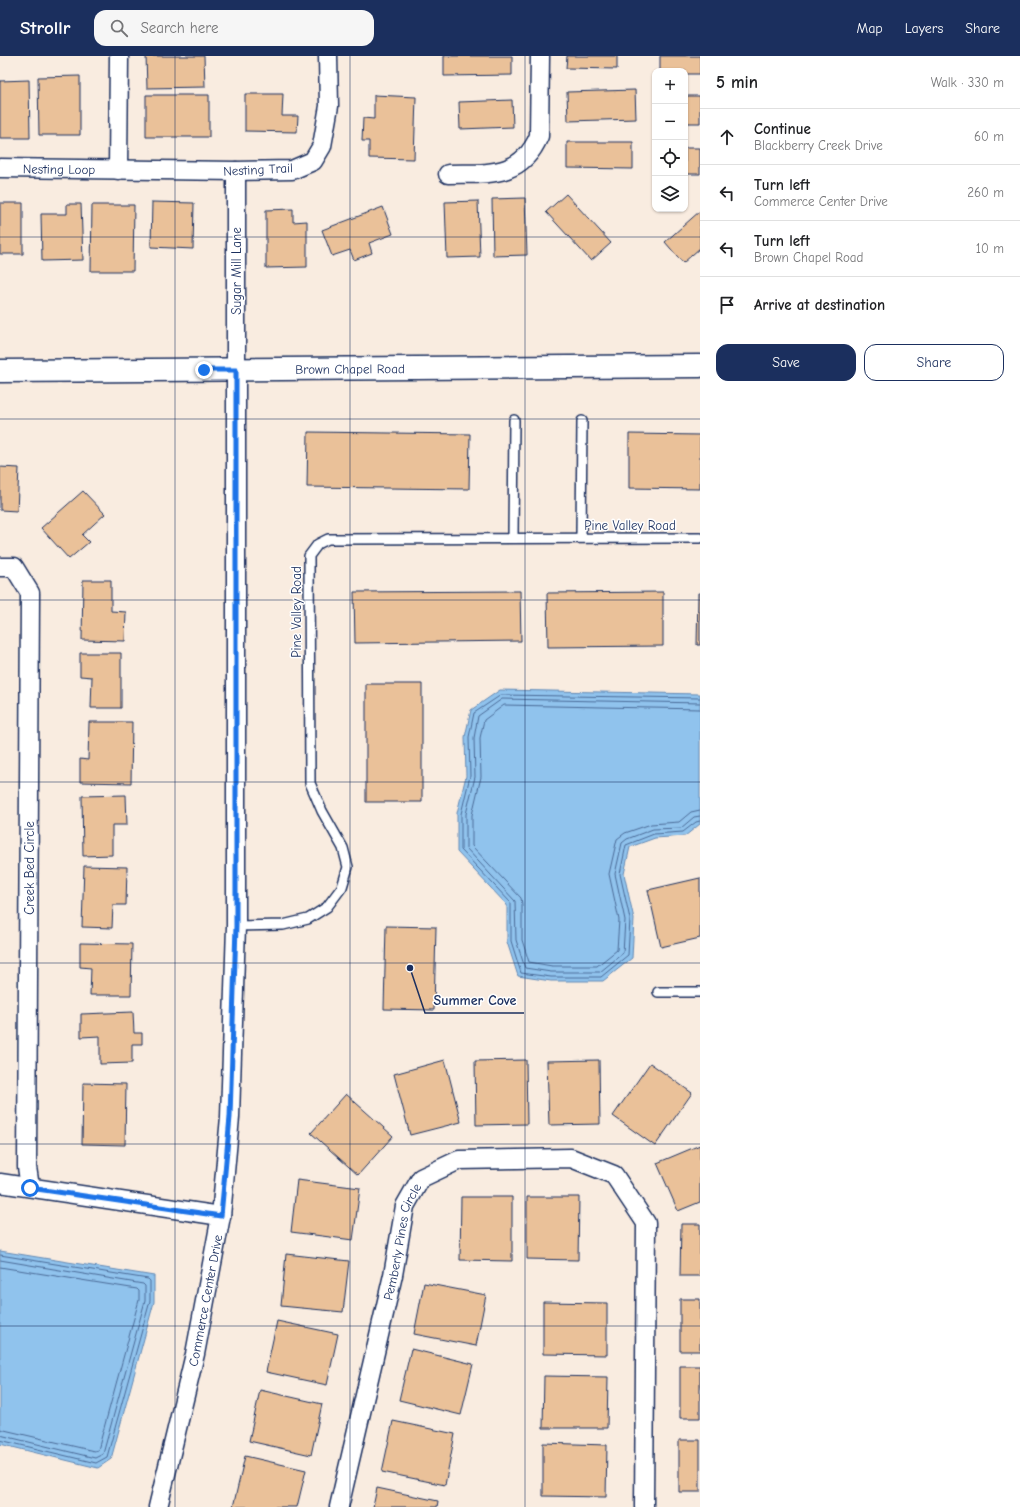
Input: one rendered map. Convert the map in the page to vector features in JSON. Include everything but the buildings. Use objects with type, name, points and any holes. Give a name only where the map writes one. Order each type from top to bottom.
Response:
[{"type":"street","points":[[118,170],[120,56]]},
{"type":"street","name":"Nesting Trail","points":[[118,170],[292,170],[313,161],[322,146],[329,106],[328,56]]},
{"type":"street","points":[[448,174],[499,172],[520,162],[535,146],[539,136],[540,56]]},
{"type":"street","name":"Nesting Loop","points":[[0,168],[118,170]]},
{"type":"street","name":"Sugar Mill Lane","points":[[236,171],[236,370]]},
{"type":"street","name":"Brown Chapel Road","points":[[0,371],[700,366]]},
{"type":"street","name":"Commerce Center Drive","points":[[158,1507],[195,1354],[221,1216],[230,1117],[236,926],[236,370]]},
{"type":"street","name":"Creek Bed Circle","points":[[0,567],[14,567],[30,593],[27,1159],[30,1188]]},
{"type":"street","name":"Pemberly Pines Circle","points":[[339,1507],[393,1275],[405,1206],[421,1178],[459,1160],[572,1158],[614,1175],[646,1223],[644,1507]]},
{"type":"street","points":[[0,1184],[221,1216]]},
{"type":"lane","points":[[513,538],[514,420]]},
{"type":"lane","points":[[581,538],[582,421]]},
{"type":"lane","name":"Pine Valley Road","points":[[236,926],[283,925],[308,919],[327,907],[342,887],[348,867],[343,848],[322,811],[310,783],[309,556],[318,544],[328,539],[700,538]]},
{"type":"lane","points":[[658,992],[700,992]]},
{"type":"water","points":[[500,690],[700,694],[700,824],[685,836],[655,838],[630,847],[624,874],[634,919],[632,958],[603,981],[551,981],[518,976],[507,942],[507,905],[457,852],[457,813],[466,776],[465,737],[471,710]]},
{"type":"water","points":[[0,1251],[154,1276],[154,1302],[111,1459],[98,1468],[0,1444]]},
{"type":"place","name":"Summer Cove","points":[[410,968]]},
{"type":"route","points":[[30,1188],[221,1216],[230,1117],[234,1029],[236,926],[236,370],[204,370]]}]
